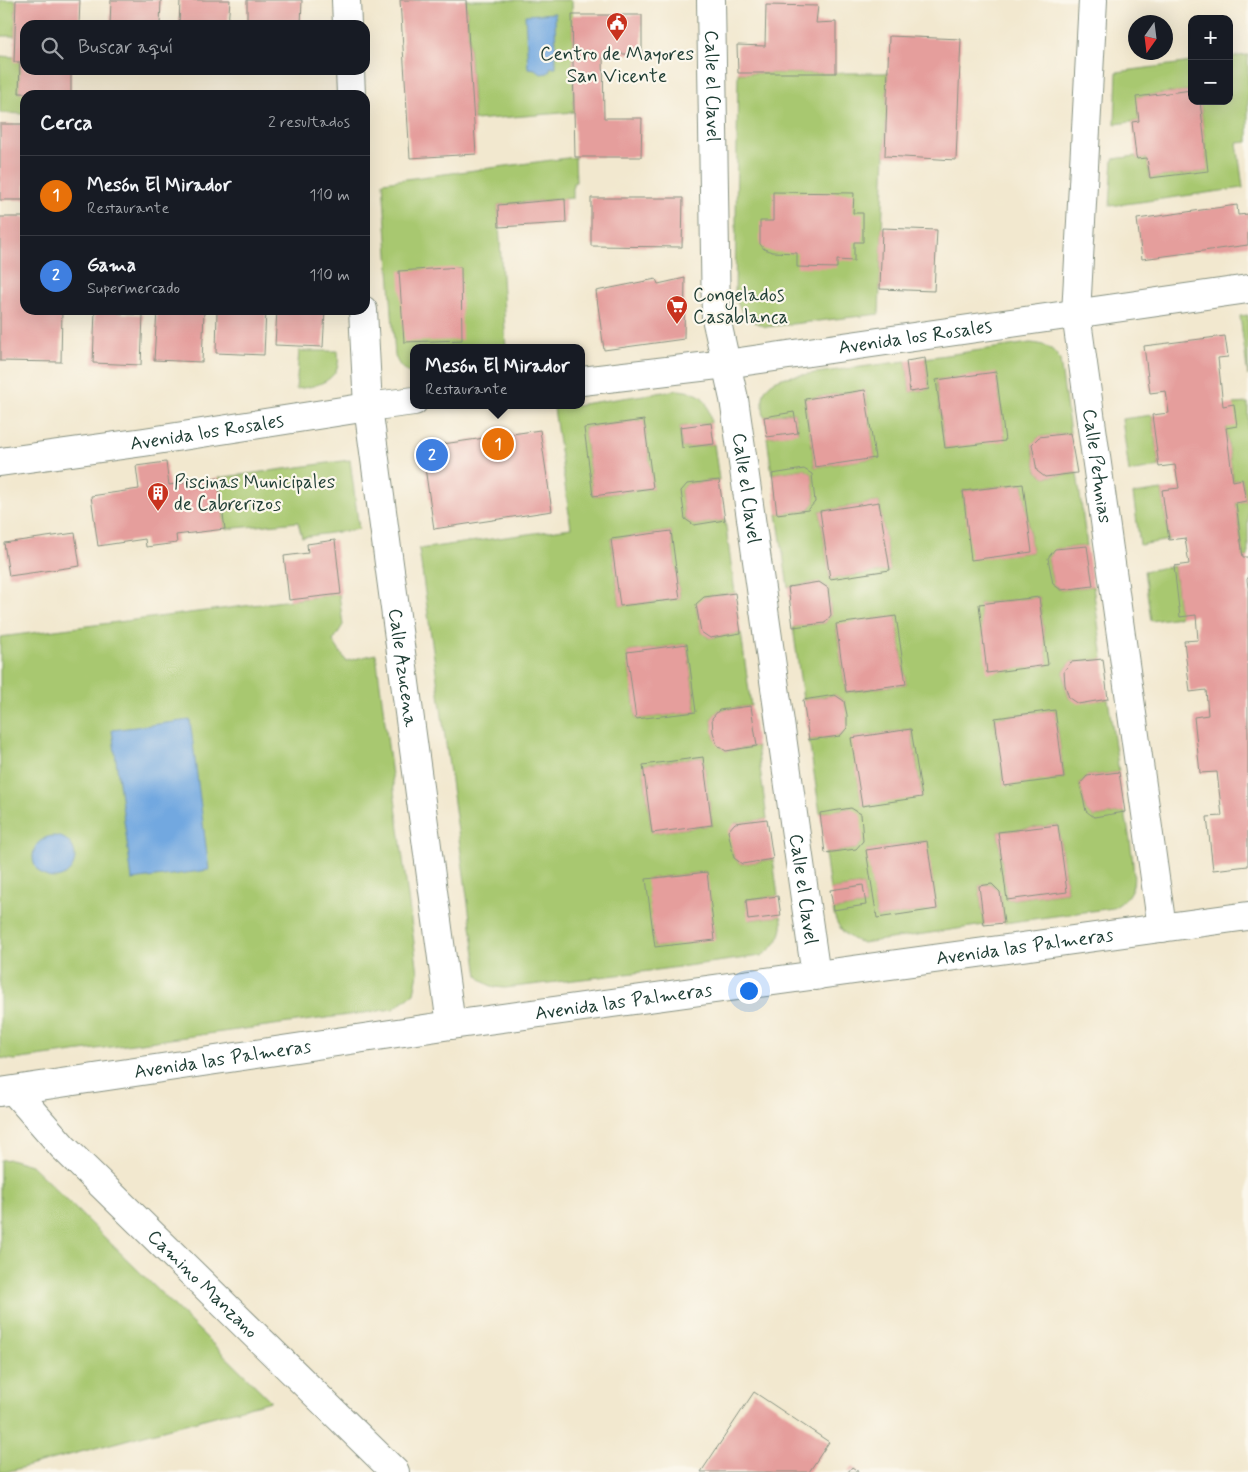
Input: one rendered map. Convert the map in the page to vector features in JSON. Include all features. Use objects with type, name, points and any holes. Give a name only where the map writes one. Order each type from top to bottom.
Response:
[{"type":"street","points":[[346,0],[347,20]]},
{"type":"street","name":"Calle el Clavel","points":[[711,0],[716,318],[734,398],[816,976]]},
{"type":"street","name":"Calle Petunias","points":[[1093,0],[1076,314],[1162,928]]},
{"type":"street","points":[[350,75],[351,90]]},
{"type":"street","name":"Avenida los Rosales","points":[[585,380],[726,364],[1248,289]]},
{"type":"street","name":"Calle Azucena","points":[[363,315],[368,407],[451,1025]]},
{"type":"street","name":"Avenida los Rosales","points":[[0,462],[410,402]]},
{"type":"street","name":"Avenida las Palmeras","points":[[7,1091],[451,1025],[1248,916]]},
{"type":"street","name":"Camino Manzano","points":[[7,1091],[395,1472]]},
{"type":"green space","points":[[0,0],[16,0],[15,36],[0,36]]},
{"type":"green space","points":[[466,0],[572,0],[574,112],[474,120]]},
{"type":"green space","points":[[1248,55],[1248,142],[1237,143],[1243,188],[1110,206],[1113,159],[1136,156],[1137,159],[1147,158],[1150,178],[1208,171],[1200,105],[1233,105],[1233,57]]},
{"type":"green space","points":[[0,56],[14,57],[20,62],[20,114],[0,113]]},
{"type":"green space","points":[[1188,63],[1188,91],[1137,97],[1139,121],[1115,124],[1117,72]]},
{"type":"green space","points":[[738,73],[888,73],[879,314],[766,327],[747,317],[741,309],[735,298]]},
{"type":"green space","points":[[575,157],[576,182],[573,183],[573,198],[498,205],[506,344],[410,344],[410,373],[400,365],[395,356],[383,182]]},
{"type":"green space","points":[[1248,315],[1248,376],[1240,316]]},
{"type":"green space","points":[[1030,343],[1048,347],[1060,360],[1070,433],[1039,437],[1032,444],[1037,471],[1045,477],[1077,473],[1087,546],[1055,549],[1048,558],[1053,584],[1061,590],[1093,586],[1103,659],[1071,662],[1064,671],[1065,685],[1069,698],[1078,703],[1108,699],[1119,772],[1087,776],[1080,784],[1086,811],[1094,817],[1125,812],[1134,878],[1130,893],[1120,904],[1113,908],[1004,923],[1000,892],[992,884],[979,886],[984,925],[863,943],[852,939],[839,927],[833,910],[866,905],[863,885],[830,890],[825,853],[856,849],[863,841],[851,808],[820,813],[809,740],[840,736],[845,728],[847,716],[844,701],[835,695],[803,700],[793,627],[825,623],[831,615],[828,588],[819,582],[788,587],[777,514],[808,510],[815,502],[812,474],[804,469],[772,474],[767,437],[798,432],[794,412],[764,417],[763,396],[768,386],[786,377],[906,361],[910,392],[929,389],[925,358]],"holes":[[[996,373],[1005,440],[945,448],[936,380]],[[865,390],[875,458],[815,467],[805,399]],[[1023,484],[1032,552],[972,559],[963,491]],[[879,502],[890,570],[830,579],[820,511]],[[1039,597],[1048,665],[988,672],[979,604]],[[896,616],[906,684],[846,692],[836,625]],[[1055,710],[1064,778],[1004,785],[995,718]],[[911,729],[922,796],[862,806],[852,738]],[[1058,825],[1067,892],[1007,900],[998,832]],[[926,841],[937,909],[877,918],[867,850]]]},
{"type":"green space","points":[[299,351],[338,351],[336,370],[328,380],[322,383],[296,389]]},
{"type":"green space","points":[[678,390],[694,393],[703,398],[708,408],[711,423],[680,427],[682,448],[714,444],[719,480],[687,484],[681,491],[685,519],[694,525],[725,520],[735,593],[704,597],[696,605],[701,632],[709,638],[741,633],[751,706],[719,710],[712,718],[714,737],[718,744],[726,751],[757,746],[767,819],[735,823],[732,845],[734,858],[742,864],[773,859],[778,896],[746,900],[749,920],[781,916],[781,934],[771,949],[761,956],[505,988],[487,984],[478,976],[419,549],[571,528],[554,409],[585,409],[585,404]],"holes":[[[644,420],[653,488],[593,496],[584,428]],[[671,531],[680,599],[620,606],[611,539]],[[687,644],[696,712],[636,719],[627,652]],[[703,757],[712,825],[652,833],[643,765]],[[706,872],[715,939],[655,947],[647,879]]]},
{"type":"green space","points":[[1248,403],[1248,557],[1243,557],[1236,503],[1246,501],[1242,479],[1233,481],[1226,428],[1234,404]]},
{"type":"green space","points":[[1152,415],[1159,467],[1129,472],[1122,419]]},
{"type":"green space","points":[[350,460],[359,529],[302,537],[298,522],[225,529],[218,478]]},
{"type":"green space","points":[[1162,490],[1169,540],[1140,545],[1133,494]]},
{"type":"green space","points":[[1174,566],[1180,617],[1151,621],[1144,571]]},
{"type":"green space","points":[[339,594],[343,625],[333,641],[346,661],[376,654],[418,973],[414,993],[393,1009],[14,1060],[0,1058],[0,637]]},
{"type":"green space","points":[[10,1159],[31,1165],[271,1401],[6,1472],[0,1472],[0,1160]]},
{"type":"water","points":[[555,13],[556,67],[551,67],[548,73],[541,74],[535,69],[528,68],[525,15]]},
{"type":"water","points":[[190,720],[209,870],[132,880],[112,730]]},
{"type":"water","points":[[54,836],[69,842],[75,857],[69,872],[54,878],[39,872],[33,857],[39,842]]},
{"type":"building","points":[[16,0],[80,0],[79,20],[20,20],[20,62],[14,62]]},
{"type":"building","points":[[111,0],[161,0],[160,20],[110,20]]},
{"type":"building","points":[[180,0],[230,0],[228,20],[179,20]]},
{"type":"building","points":[[247,0],[302,0],[301,20],[247,20]]},
{"type":"building","points":[[400,0],[466,0],[476,154],[410,158]]},
{"type":"building","points":[[766,5],[818,6],[816,23],[836,22],[836,73],[738,73],[737,45],[765,46]]},
{"type":"building","points":[[572,15],[642,15],[642,54],[603,54],[604,118],[642,118],[641,157],[575,157]]},
{"type":"building","points":[[889,36],[961,39],[956,160],[885,156]]},
{"type":"building","points":[[20,62],[20,75],[71,75],[71,90],[20,90],[19,93]]},
{"type":"building","points":[[1188,90],[1188,105],[1200,105],[1208,171],[1150,178],[1147,158],[1137,159],[1136,156],[1132,122],[1139,121],[1136,97]]},
{"type":"building","points":[[0,124],[20,124],[20,200],[0,200]]},
{"type":"building","points":[[773,192],[854,193],[853,213],[863,213],[863,242],[854,242],[854,261],[837,260],[837,268],[797,267],[797,253],[772,252],[764,249],[760,244],[760,221],[773,221]]},
{"type":"building","points":[[591,198],[683,198],[682,247],[591,246]]},
{"type":"building","points":[[565,199],[566,223],[499,227],[498,205]]},
{"type":"building","points":[[1237,205],[1238,215],[1248,214],[1248,245],[1142,259],[1137,219]]},
{"type":"building","points":[[0,217],[20,217],[20,315],[62,315],[61,362],[0,361]]},
{"type":"building","points":[[882,228],[937,230],[934,291],[880,289]]},
{"type":"building","points":[[461,267],[462,340],[404,342],[399,271]]},
{"type":"building","points":[[685,278],[684,339],[604,350],[596,291],[656,279],[658,284]]},
{"type":"building","points":[[95,315],[143,315],[141,365],[93,363]]},
{"type":"building","points":[[157,315],[204,315],[202,362],[154,360]]},
{"type":"building","points":[[217,315],[266,315],[264,355],[216,353]]},
{"type":"building","points":[[277,315],[325,315],[323,347],[275,345]]},
{"type":"building","points":[[1225,336],[1228,357],[1218,358],[1223,406],[1234,404],[1237,426],[1226,428],[1233,481],[1242,479],[1246,501],[1236,503],[1243,557],[1248,557],[1248,866],[1213,870],[1207,817],[1222,816],[1217,772],[1200,773],[1194,717],[1208,715],[1206,690],[1190,692],[1184,641],[1198,640],[1196,615],[1180,617],[1174,566],[1189,564],[1185,538],[1169,540],[1162,490],[1179,488],[1175,465],[1159,467],[1152,415],[1169,413],[1166,391],[1150,393],[1144,346]]},
{"type":"building","points":[[925,358],[929,389],[910,392],[906,361]]},
{"type":"building","points":[[996,372],[1005,441],[945,448],[936,380]]},
{"type":"building","points":[[865,390],[875,458],[815,467],[805,399]]},
{"type":"building","points":[[794,412],[798,433],[767,437],[764,417]]},
{"type":"building","points":[[644,420],[653,488],[593,496],[584,428]]},
{"type":"building","points":[[711,423],[714,444],[682,448],[680,427]]},
{"type":"building","points":[[540,430],[552,511],[434,529],[422,447]]},
{"type":"building","points":[[1070,433],[1077,473],[1045,477],[1037,471],[1032,444],[1039,437]]},
{"type":"building","name":"Piscinas Municipales de Cabrerizos","points":[[166,462],[169,485],[218,478],[225,529],[176,535],[177,543],[146,547],[145,539],[98,546],[91,496],[139,489],[136,466]]},
{"type":"building","points":[[804,469],[812,474],[815,502],[808,510],[777,514],[772,474]]},
{"type":"building","points":[[719,480],[725,520],[694,525],[685,519],[681,491],[687,484]]},
{"type":"building","points":[[1023,484],[1032,552],[971,560],[963,491]]},
{"type":"building","points":[[879,502],[890,570],[830,579],[820,511]]},
{"type":"building","points":[[671,531],[680,599],[620,606],[611,539]]},
{"type":"building","points":[[75,533],[80,566],[9,576],[4,543]]},
{"type":"building","points":[[335,540],[341,594],[289,600],[284,556],[308,553],[307,544]]},
{"type":"building","points":[[1087,546],[1093,586],[1061,590],[1053,584],[1048,558],[1055,549]]},
{"type":"building","points":[[819,582],[828,588],[831,615],[825,623],[793,627],[788,587]]},
{"type":"building","points":[[735,593],[741,633],[710,638],[701,632],[696,604],[704,597]]},
{"type":"building","points":[[1039,597],[1048,665],[987,673],[979,604]]},
{"type":"building","points":[[896,616],[906,684],[846,692],[836,624]]},
{"type":"building","points":[[687,644],[696,712],[636,719],[627,652]]},
{"type":"building","points":[[1103,659],[1108,699],[1078,704],[1069,698],[1065,685],[1064,671],[1071,662]]},
{"type":"building","points":[[835,695],[844,701],[847,728],[840,736],[809,740],[803,700]]},
{"type":"building","points":[[751,706],[757,746],[726,751],[717,745],[713,732],[712,718],[719,710]]},
{"type":"building","points":[[1055,710],[1064,778],[1004,786],[995,718]]},
{"type":"building","points":[[911,729],[922,797],[862,806],[851,738]]},
{"type":"building","points":[[703,757],[712,825],[652,833],[643,765]]},
{"type":"building","points":[[1119,772],[1125,812],[1094,817],[1086,811],[1080,784],[1087,776]]},
{"type":"building","points":[[851,808],[861,814],[863,841],[856,849],[825,853],[820,813]]},
{"type":"building","points":[[767,819],[773,859],[742,864],[734,858],[728,831],[735,823]]},
{"type":"building","points":[[1058,825],[1067,892],[1007,900],[998,832]]},
{"type":"building","points":[[927,841],[937,909],[877,918],[866,850]]},
{"type":"building","points":[[707,872],[715,940],[655,947],[646,879]]},
{"type":"building","points":[[992,884],[1000,892],[1004,923],[984,925],[979,886]]},
{"type":"building","points":[[863,885],[866,905],[833,910],[830,890]]},
{"type":"building","points":[[778,896],[781,916],[748,920],[746,900]]},
{"type":"building","points":[[754,1392],[829,1442],[809,1472],[701,1472]]},
{"type":"building","points":[[852,1467],[859,1472],[848,1472]]},
{"type":"place","name":"Centro de Mayores San Vicente","points":[[617,42]]},
{"type":"place","name":"Congelados Casablanca","points":[[677,325]]},
{"type":"place","name":"Mesón El Mirador","points":[[498,444]]},
{"type":"place","name":"Gama","points":[[432,455]]},
{"type":"place","name":"Piscinas Municipales de Cabrerizos","points":[[158,512]]}]
